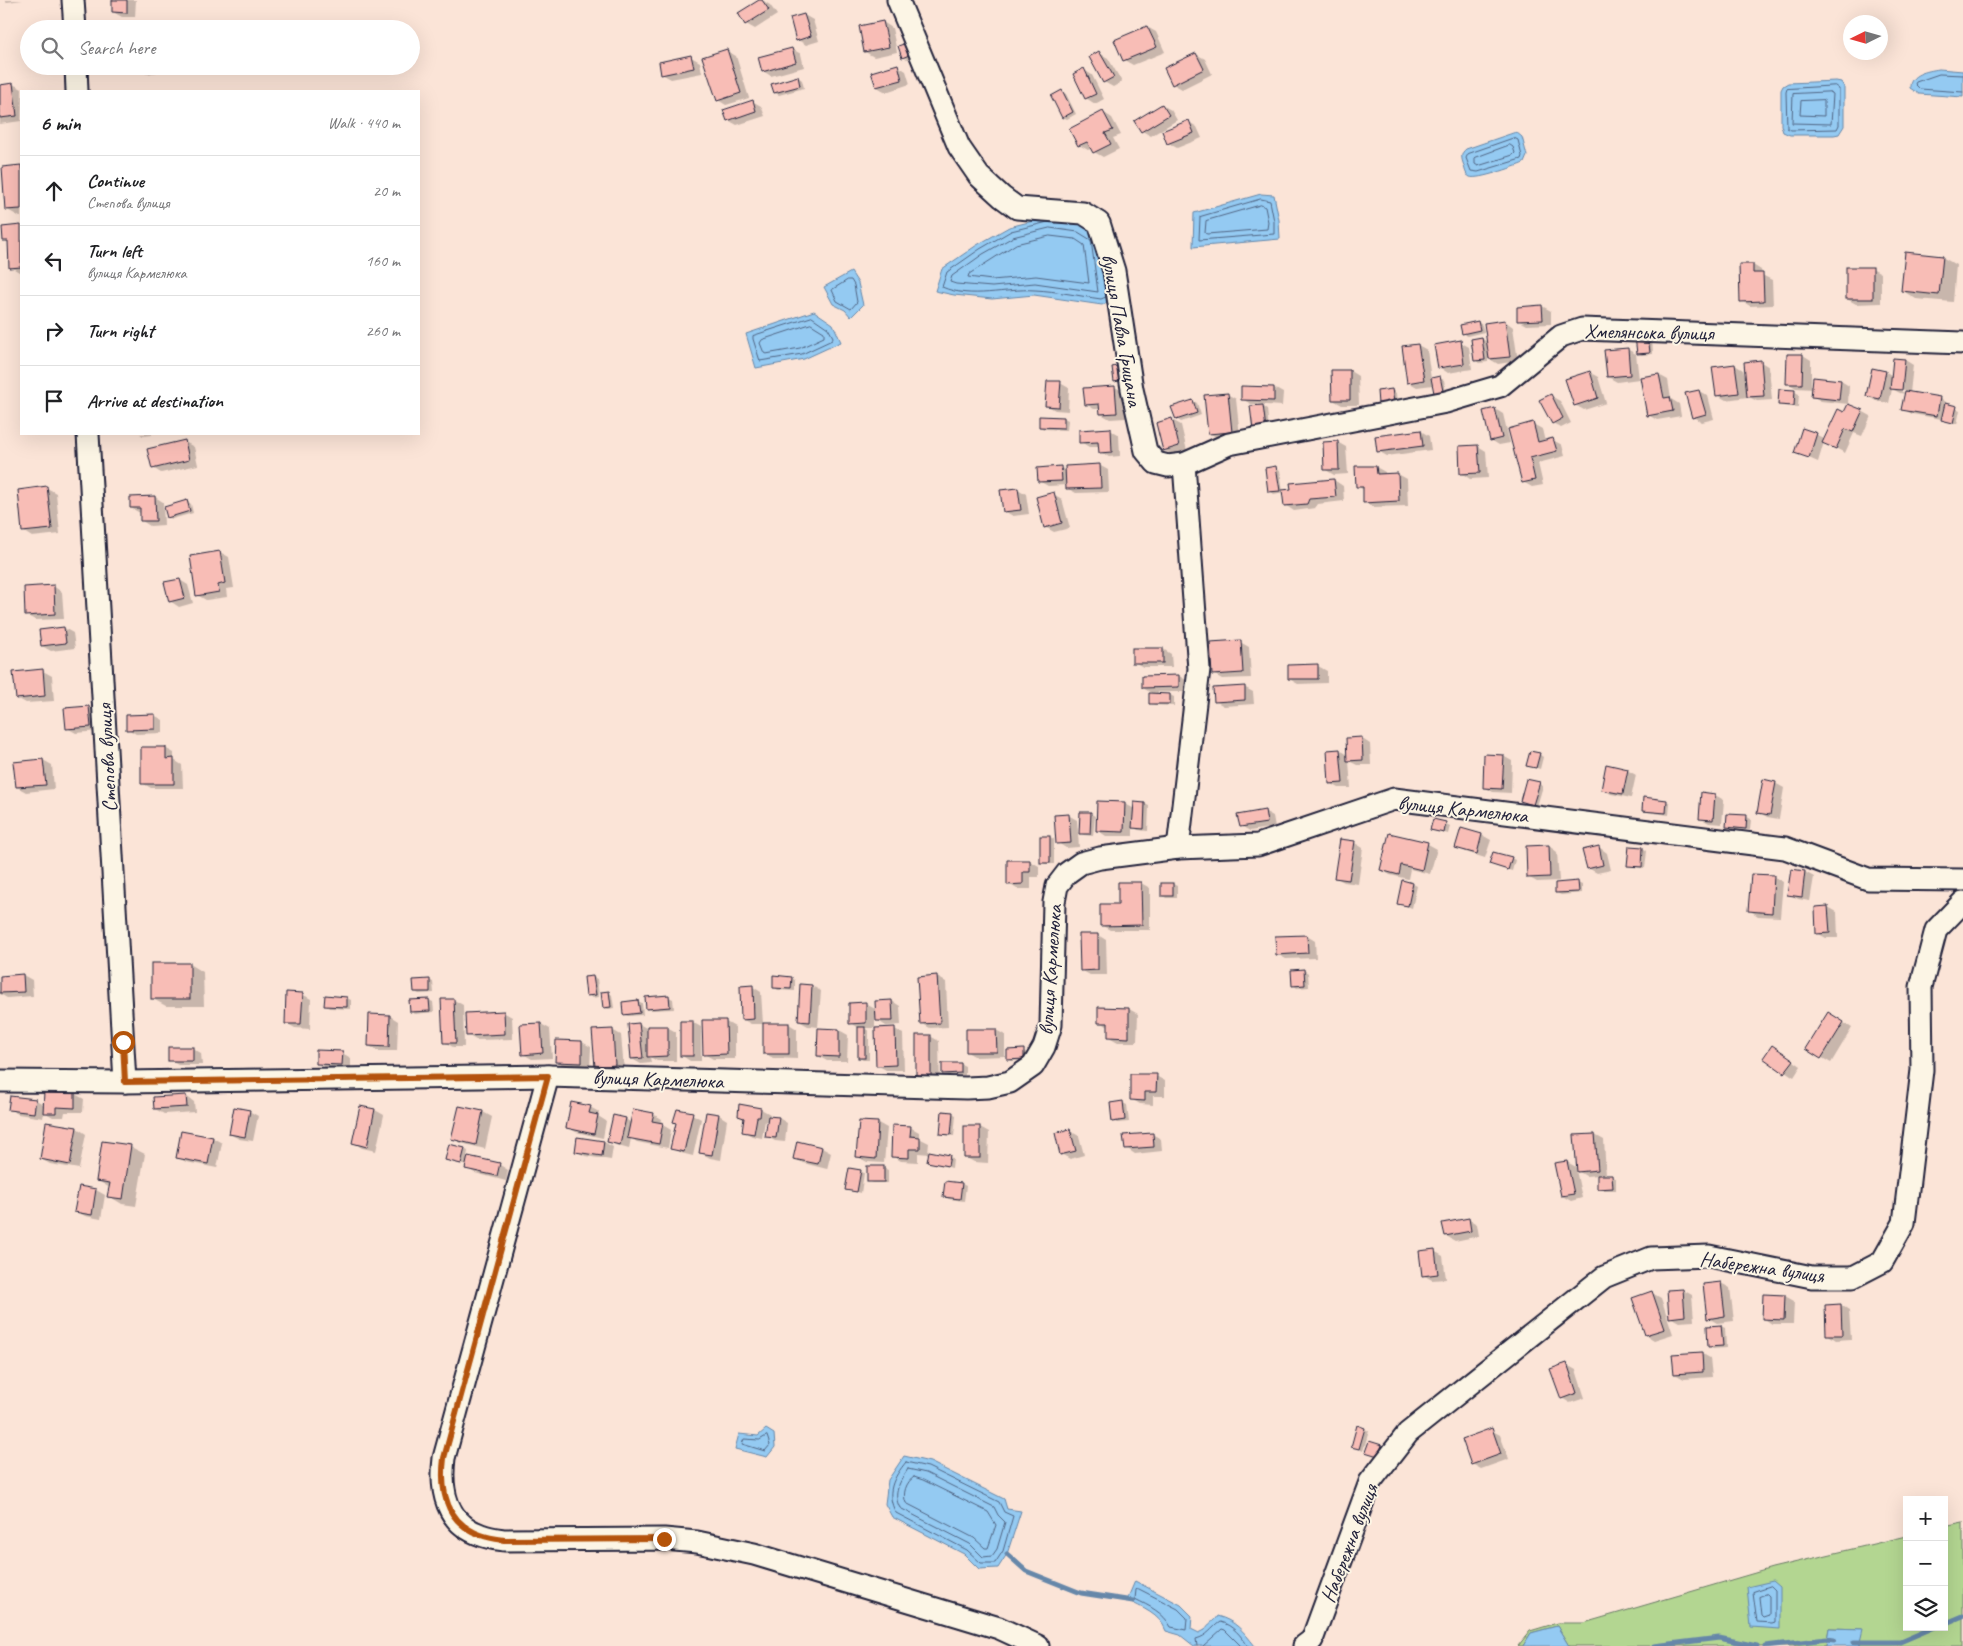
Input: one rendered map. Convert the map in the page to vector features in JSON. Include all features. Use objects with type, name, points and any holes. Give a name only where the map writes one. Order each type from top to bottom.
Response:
[{"type":"street","points":[[73,0],[74,20]]},
{"type":"street","name":"вулиця Павла Грицана","points":[[898,0],[959,147],[979,176],[1017,208],[1083,213],[1099,223],[1114,271],[1132,389],[1146,451],[1156,463],[1168,466],[1184,464]]},
{"type":"street","points":[[76,75],[77,90]]},
{"type":"street","name":"Хмелянська вулиця","points":[[1184,464],[1229,444],[1446,402],[1500,386],[1562,336],[1582,329],[1963,343]]},
{"type":"street","name":"Степова вулиця","points":[[88,435],[125,1082]]},
{"type":"street","points":[[1178,848],[1199,669],[1184,464]]},
{"type":"street","name":"вулиця Кармелюка","points":[[0,1081],[125,1082],[548,1076],[966,1088],[1010,1082],[1033,1066],[1044,1047],[1051,1025],[1054,902],[1057,886],[1067,873],[1081,863],[1100,858],[1178,848],[1258,845],[1394,799],[1785,848],[1868,879],[1963,880]]},
{"type":"street","name":"Набережна вулиця","points":[[1304,1646],[1312,1640],[1370,1482],[1408,1434],[1604,1277],[1651,1258],[1709,1256],[1812,1277],[1853,1277],[1882,1262],[1904,1223],[1922,1070],[1921,986],[1936,930],[1963,902]]},
{"type":"street","points":[[548,1076],[444,1458],[441,1479],[445,1499],[452,1514],[463,1525],[481,1535],[504,1540],[664,1539],[697,1542],[754,1554],[972,1619],[999,1628],[1038,1646]]},
{"type":"green space","points":[[1963,1522],[1963,1646],[1859,1646],[1862,1629],[1829,1628],[1826,1646],[1569,1646],[1557,1626],[1531,1633],[1523,1646],[1518,1646],[1530,1631],[1557,1623],[1584,1623],[1772,1568],[1903,1537],[1903,1631],[1948,1631],[1948,1525]]},
{"type":"water","points":[[1939,69],[1963,71],[1963,97],[1919,94],[1910,88],[1912,79],[1916,76]]},
{"type":"water","points":[[1841,82],[1844,87],[1844,126],[1839,134],[1790,135],[1783,132],[1781,125],[1781,90],[1783,86],[1788,83]]},
{"type":"water","points":[[1516,132],[1522,137],[1527,156],[1524,163],[1480,177],[1470,177],[1467,175],[1462,161],[1463,152],[1466,149]]},
{"type":"water","points":[[1261,194],[1274,195],[1279,220],[1280,239],[1193,247],[1194,213]]},
{"type":"water","points":[[1049,217],[1082,221],[1101,234],[1112,300],[1102,305],[1034,295],[992,299],[935,291],[942,269],[977,245],[1009,227]]},
{"type":"water","points":[[851,272],[858,283],[863,305],[851,317],[845,310],[833,304],[824,287]]},
{"type":"water","points":[[814,311],[833,324],[841,342],[804,359],[756,368],[746,334]]},
{"type":"water","points":[[766,1429],[774,1434],[775,1447],[767,1457],[735,1449],[739,1434],[758,1436]]},
{"type":"water","points":[[904,1456],[930,1462],[1004,1499],[1007,1509],[1021,1511],[1007,1554],[998,1568],[979,1569],[964,1554],[892,1517],[885,1504],[888,1480]]},
{"type":"water","points":[[1135,1581],[1181,1605],[1192,1616],[1191,1629],[1199,1633],[1205,1630],[1217,1616],[1224,1618],[1243,1631],[1255,1646],[1194,1646],[1180,1635],[1166,1631],[1155,1616],[1127,1600]]},
{"type":"water","points":[[1773,1581],[1780,1587],[1780,1629],[1751,1627],[1747,1587]]},
{"type":"water","points":[[1557,1626],[1569,1646],[1523,1646],[1531,1633]]},
{"type":"water","points":[[1829,1628],[1863,1629],[1859,1646],[1826,1646]]},
{"type":"building","points":[[112,0],[127,0],[127,13],[112,12]]},
{"type":"building","points":[[762,0],[769,10],[745,25],[738,13]]},
{"type":"building","points":[[804,14],[811,36],[796,41],[790,18]]},
{"type":"building","points":[[883,21],[889,47],[864,52],[859,26]]},
{"type":"building","points":[[1147,26],[1157,47],[1123,61],[1114,40]]},
{"type":"building","points":[[909,42],[914,53],[902,58],[898,46]]},
{"type":"building","points":[[792,48],[796,62],[762,72],[758,57]]},
{"type":"building","points":[[727,49],[741,93],[717,101],[702,57]]},
{"type":"building","points":[[1099,51],[1114,77],[1103,83],[1089,57]]},
{"type":"building","points":[[1196,53],[1204,69],[1172,85],[1164,68]]},
{"type":"building","points":[[691,55],[694,68],[661,75],[659,62]]},
{"type":"building","points":[[898,64],[902,80],[876,87],[871,72]]},
{"type":"building","points":[[1084,68],[1096,94],[1085,99],[1073,74]]},
{"type":"building","points":[[798,76],[800,86],[774,93],[771,84]]},
{"type":"building","points":[[13,83],[17,116],[0,118],[0,85]]},
{"type":"building","points":[[1062,90],[1073,112],[1062,118],[1051,96]]},
{"type":"building","points":[[753,100],[756,111],[727,121],[723,110]]},
{"type":"building","points":[[1162,104],[1169,115],[1141,132],[1134,121]]},
{"type":"building","points":[[1103,111],[1113,130],[1105,133],[1111,144],[1093,153],[1087,142],[1078,146],[1069,129]]},
{"type":"building","points":[[1189,120],[1194,133],[1167,144],[1162,131]]},
{"type":"building","points":[[20,165],[20,209],[5,210],[2,167]]},
{"type":"building","points":[[20,225],[20,267],[9,268],[8,241],[3,241],[2,227]]},
{"type":"building","points":[[1905,252],[1943,256],[1939,295],[1901,291]]},
{"type":"building","points":[[1739,264],[1753,264],[1753,273],[1763,273],[1764,301],[1740,302]]},
{"type":"building","points":[[1846,267],[1873,267],[1873,299],[1846,299]]},
{"type":"building","points":[[1542,305],[1543,320],[1517,321],[1517,307]]},
{"type":"building","points":[[1505,320],[1510,357],[1489,359],[1484,323]]},
{"type":"building","points":[[1478,321],[1480,330],[1462,334],[1460,325]]},
{"type":"building","points":[[1648,334],[1650,353],[1637,354],[1635,336]]},
{"type":"building","points":[[1482,337],[1485,360],[1474,361],[1471,339]]},
{"type":"building","points":[[1461,340],[1464,364],[1438,368],[1434,345]]},
{"type":"building","points":[[1418,344],[1424,380],[1407,383],[1402,346]]},
{"type":"building","points":[[1628,348],[1630,375],[1607,377],[1604,350]]},
{"type":"building","points":[[1787,354],[1803,354],[1802,384],[1786,384]]},
{"type":"building","points":[[1893,358],[1905,359],[1902,390],[1890,389]]},
{"type":"building","points":[[1761,360],[1764,396],[1747,397],[1744,362]]},
{"type":"building","points":[[1735,364],[1739,393],[1716,396],[1712,367]]},
{"type":"building","points":[[1121,365],[1124,380],[1114,382],[1112,367]]},
{"type":"building","points":[[1872,368],[1886,371],[1880,399],[1866,396]]},
{"type":"building","points":[[1331,370],[1350,370],[1350,400],[1332,400]]},
{"type":"building","points":[[1590,371],[1598,398],[1574,406],[1565,379]]},
{"type":"building","points":[[1659,374],[1664,398],[1670,397],[1673,411],[1647,416],[1640,377]]},
{"type":"building","points":[[1440,376],[1443,391],[1434,393],[1431,378]]},
{"type":"building","points":[[1813,377],[1841,380],[1839,400],[1811,397]]},
{"type":"building","points":[[1047,381],[1061,381],[1059,407],[1045,406]]},
{"type":"building","points":[[1115,386],[1117,413],[1100,414],[1099,404],[1085,405],[1083,388]]},
{"type":"building","points":[[1241,386],[1274,387],[1274,401],[1241,400]]},
{"type":"building","points":[[1392,389],[1394,402],[1378,404],[1377,391]]},
{"type":"building","points":[[1779,389],[1795,390],[1794,406],[1778,405]]},
{"type":"building","points":[[1699,390],[1706,414],[1692,418],[1685,393]]},
{"type":"building","points":[[1905,391],[1940,397],[1937,416],[1901,410]]},
{"type":"building","points":[[1228,393],[1232,432],[1208,434],[1204,395]]},
{"type":"building","points":[[1551,394],[1563,418],[1552,424],[1539,400]]},
{"type":"building","points":[[1193,400],[1197,413],[1176,420],[1171,407]]},
{"type":"building","points":[[1945,403],[1957,406],[1953,423],[1941,420]]},
{"type":"building","points":[[1848,404],[1863,410],[1853,432],[1845,429],[1836,449],[1822,443],[1838,409],[1844,412]]},
{"type":"building","points":[[1263,405],[1266,429],[1253,430],[1250,406]]},
{"type":"building","points":[[1495,408],[1502,438],[1490,441],[1483,411]]},
{"type":"building","points":[[1039,416],[1064,417],[1064,428],[1039,427]]},
{"type":"building","points":[[1172,418],[1179,446],[1163,451],[1156,423]]},
{"type":"building","points":[[1533,422],[1538,442],[1553,438],[1557,451],[1530,458],[1535,480],[1522,483],[1508,429]]},
{"type":"building","points":[[1111,428],[1112,452],[1099,453],[1098,442],[1079,443],[1079,430]]},
{"type":"building","points":[[1802,428],[1817,433],[1809,458],[1794,453]]},
{"type":"building","points":[[1421,430],[1423,446],[1377,452],[1375,436]]},
{"type":"building","points":[[185,440],[189,460],[152,469],[147,449]]},
{"type":"building","points":[[1338,441],[1339,470],[1324,470],[1323,442]]},
{"type":"building","points":[[1478,445],[1480,473],[1460,474],[1459,446]]},
{"type":"building","points":[[1100,464],[1101,488],[1066,489],[1065,466]]},
{"type":"building","points":[[1061,466],[1062,481],[1038,482],[1037,468]]},
{"type":"building","points":[[1276,466],[1280,491],[1268,492],[1265,468]]},
{"type":"building","points":[[1355,466],[1376,466],[1377,474],[1398,473],[1399,501],[1363,503],[1363,487],[1356,487]]},
{"type":"building","points":[[1334,479],[1336,497],[1309,499],[1307,504],[1284,506],[1282,490],[1291,489],[1290,483]]},
{"type":"building","points":[[47,486],[52,529],[22,532],[18,490]]},
{"type":"building","points":[[1018,488],[1021,510],[1003,512],[1000,490]]},
{"type":"building","points":[[1054,492],[1062,523],[1044,528],[1036,497]]},
{"type":"building","points":[[155,496],[156,521],[140,521],[140,508],[130,508],[130,497]]},
{"type":"building","points":[[187,500],[190,511],[167,518],[164,507]]},
{"type":"building","points":[[220,551],[225,583],[218,585],[219,592],[196,596],[190,556]]},
{"type":"building","points":[[180,579],[185,598],[169,602],[164,582]]},
{"type":"building","points":[[54,585],[55,614],[25,616],[24,587]]},
{"type":"building","points":[[64,627],[66,643],[41,646],[39,630]]},
{"type":"building","points":[[1241,640],[1243,673],[1212,675],[1210,642]]},
{"type":"building","points":[[1132,648],[1163,648],[1163,663],[1132,663]]},
{"type":"building","points":[[1318,664],[1318,679],[1288,679],[1288,665]]},
{"type":"building","points":[[43,669],[45,696],[16,699],[13,672]]},
{"type":"building","points":[[1179,675],[1179,687],[1142,688],[1142,676]]},
{"type":"building","points":[[1245,686],[1245,700],[1214,702],[1213,688]]},
{"type":"building","points":[[1149,693],[1170,694],[1170,704],[1149,704]]},
{"type":"building","points":[[89,706],[91,727],[66,729],[64,708]]},
{"type":"building","points":[[155,714],[155,729],[126,730],[126,715]]},
{"type":"building","points":[[1362,737],[1363,760],[1347,761],[1346,738]]},
{"type":"building","points":[[141,747],[166,747],[166,759],[174,758],[174,784],[141,784]]},
{"type":"building","points":[[1340,749],[1343,783],[1329,784],[1327,750]]},
{"type":"building","points":[[1530,751],[1540,753],[1536,768],[1526,766]]},
{"type":"building","points":[[1484,754],[1504,755],[1502,789],[1483,788]]},
{"type":"building","points":[[43,759],[46,785],[16,787],[13,762]]},
{"type":"building","points":[[1606,764],[1628,769],[1623,794],[1601,790]]},
{"type":"building","points":[[1526,779],[1540,782],[1533,805],[1520,801]]},
{"type":"building","points":[[1763,779],[1776,782],[1770,815],[1757,813]]},
{"type":"building","points":[[1701,792],[1715,794],[1713,820],[1699,819]]},
{"type":"building","points":[[1643,797],[1667,800],[1666,813],[1642,811]]},
{"type":"building","points":[[1097,801],[1125,802],[1124,832],[1096,831]]},
{"type":"building","points":[[1134,802],[1145,803],[1144,829],[1132,828]]},
{"type":"building","points":[[1265,810],[1267,823],[1240,827],[1237,815]]},
{"type":"building","points":[[1080,812],[1091,812],[1090,834],[1079,834]]},
{"type":"building","points":[[1069,814],[1071,843],[1056,844],[1054,815]]},
{"type":"building","points":[[1727,814],[1747,815],[1746,829],[1726,827]]},
{"type":"building","points":[[1433,819],[1446,822],[1444,833],[1430,830]]},
{"type":"building","points":[[1461,828],[1482,834],[1477,854],[1455,848]]},
{"type":"building","points":[[1389,833],[1428,842],[1422,870],[1401,865],[1399,875],[1380,870]]},
{"type":"building","points":[[1040,836],[1050,836],[1050,863],[1040,863]]},
{"type":"building","points":[[1340,839],[1355,841],[1349,880],[1334,878]]},
{"type":"building","points":[[1549,845],[1550,877],[1527,878],[1526,846]]},
{"type":"building","points":[[1599,846],[1603,865],[1587,869],[1582,850]]},
{"type":"building","points":[[1629,846],[1643,847],[1642,867],[1627,866]]},
{"type":"building","points":[[1493,852],[1512,857],[1508,870],[1489,864]]},
{"type":"building","points":[[1007,860],[1030,860],[1030,872],[1023,872],[1023,884],[1007,885]]},
{"type":"building","points":[[1791,869],[1805,871],[1802,897],[1787,895]]},
{"type":"building","points":[[1751,874],[1774,875],[1772,913],[1748,911]]},
{"type":"building","points":[[1402,880],[1413,883],[1408,906],[1397,904]]},
{"type":"building","points":[[1578,881],[1579,892],[1555,893],[1555,883]]},
{"type":"building","points":[[1118,882],[1141,882],[1142,925],[1100,926],[1100,904],[1118,904]]},
{"type":"building","points":[[1161,883],[1173,883],[1173,896],[1161,896]]},
{"type":"building","points":[[1828,906],[1830,933],[1816,934],[1815,907]]},
{"type":"building","points":[[1079,934],[1098,934],[1098,970],[1080,971]]},
{"type":"building","points":[[1307,935],[1308,953],[1276,955],[1275,936]]},
{"type":"building","points":[[151,963],[190,963],[190,999],[151,999]]},
{"type":"building","points":[[1304,969],[1305,985],[1292,986],[1291,970]]},
{"type":"building","points":[[23,974],[24,992],[0,993],[0,976]]},
{"type":"building","points":[[773,975],[792,977],[791,989],[773,988]]},
{"type":"building","points":[[937,975],[940,1023],[920,1024],[917,977]]},
{"type":"building","points":[[593,976],[596,995],[586,996],[584,977]]},
{"type":"building","points":[[430,979],[430,992],[414,992],[413,980]]},
{"type":"building","points":[[800,984],[812,985],[810,1022],[798,1021]]},
{"type":"building","points":[[753,985],[754,1019],[741,1020],[740,986]]},
{"type":"building","points":[[609,991],[611,1007],[603,1008],[601,992]]},
{"type":"building","points":[[286,992],[303,993],[301,1024],[285,1024]]},
{"type":"building","points":[[325,995],[347,997],[347,1007],[324,1006]]},
{"type":"building","points":[[669,995],[670,1007],[646,1009],[645,997]]},
{"type":"building","points":[[429,999],[430,1011],[410,1012],[409,1000]]},
{"type":"building","points":[[441,999],[454,999],[456,1043],[443,1043]]},
{"type":"building","points":[[638,1000],[640,1013],[623,1015],[622,1002]]},
{"type":"building","points":[[892,1000],[893,1021],[876,1021],[875,1001]]},
{"type":"building","points":[[866,1002],[866,1023],[849,1024],[849,1003]]},
{"type":"building","points":[[1098,1007],[1129,1008],[1129,1038],[1108,1037],[1108,1023],[1098,1023]]},
{"type":"building","points":[[504,1011],[505,1034],[466,1036],[465,1013]]},
{"type":"building","points":[[1828,1012],[1844,1022],[1821,1059],[1805,1049]]},
{"type":"building","points":[[369,1014],[390,1015],[389,1047],[368,1046]]},
{"type":"building","points":[[702,1020],[726,1020],[727,1054],[703,1055]]},
{"type":"building","points":[[680,1021],[693,1021],[693,1056],[680,1056]]},
{"type":"building","points":[[541,1023],[543,1053],[522,1055],[520,1024]]},
{"type":"building","points":[[639,1023],[643,1058],[631,1059],[628,1024]]},
{"type":"building","points":[[763,1023],[789,1023],[789,1054],[763,1054]]},
{"type":"building","points":[[647,1026],[668,1026],[668,1056],[647,1057]]},
{"type":"building","points":[[858,1027],[865,1027],[865,1058],[858,1058]]},
{"type":"building","points":[[895,1027],[896,1065],[876,1066],[875,1028]]},
{"type":"building","points":[[818,1028],[839,1029],[839,1057],[817,1056]]},
{"type":"building","points":[[613,1029],[615,1065],[595,1067],[592,1030]]},
{"type":"building","points":[[966,1029],[996,1029],[997,1052],[966,1052]]},
{"type":"building","points":[[916,1035],[931,1035],[931,1082],[916,1082]]},
{"type":"building","points":[[556,1040],[582,1041],[582,1063],[555,1062]]},
{"type":"building","points":[[1772,1045],[1794,1060],[1784,1073],[1763,1058]]},
{"type":"building","points":[[168,1047],[193,1047],[193,1061],[168,1061]]},
{"type":"building","points":[[1024,1049],[1024,1059],[1007,1060],[1007,1050]]},
{"type":"building","points":[[316,1050],[343,1051],[342,1065],[316,1064]]},
{"type":"building","points":[[942,1063],[961,1063],[961,1073],[942,1074]]},
{"type":"building","points":[[1130,1074],[1157,1074],[1156,1092],[1145,1092],[1145,1101],[1130,1100]]},
{"type":"building","points":[[44,1091],[75,1092],[75,1108],[56,1107],[56,1113],[43,1113]]},
{"type":"building","points":[[186,1095],[187,1107],[154,1109],[153,1097]]},
{"type":"building","points":[[10,1096],[36,1099],[34,1113],[8,1110]]},
{"type":"building","points":[[1123,1101],[1125,1120],[1112,1122],[1110,1103]]},
{"type":"building","points":[[571,1102],[591,1106],[589,1113],[598,1115],[594,1134],[566,1128]]},
{"type":"building","points":[[739,1104],[761,1108],[760,1117],[757,1117],[754,1134],[742,1132],[744,1118],[738,1116]]},
{"type":"building","points":[[360,1106],[375,1109],[367,1147],[352,1143]]},
{"type":"building","points":[[459,1106],[483,1111],[476,1145],[451,1139]]},
{"type":"building","points":[[234,1107],[250,1110],[245,1137],[229,1134]]},
{"type":"building","points":[[633,1109],[654,1113],[652,1121],[663,1123],[659,1144],[627,1138]]},
{"type":"building","points":[[677,1109],[693,1112],[684,1152],[670,1149],[676,1123],[673,1122]]},
{"type":"building","points":[[942,1111],[953,1112],[951,1135],[940,1134]]},
{"type":"building","points":[[706,1112],[719,1114],[712,1155],[699,1153]]},
{"type":"building","points":[[613,1115],[626,1118],[620,1145],[607,1142]]},
{"type":"building","points":[[768,1116],[779,1117],[776,1138],[765,1137]]},
{"type":"building","points":[[859,1121],[878,1122],[876,1159],[856,1157]]},
{"type":"building","points":[[46,1122],[77,1127],[70,1165],[40,1159]]},
{"type":"building","points":[[892,1125],[911,1126],[910,1136],[920,1137],[920,1149],[909,1149],[909,1158],[891,1157]]},
{"type":"building","points":[[964,1126],[980,1126],[980,1158],[964,1158]]},
{"type":"building","points":[[1070,1129],[1076,1151],[1060,1155],[1055,1133]]},
{"type":"building","points":[[181,1131],[213,1137],[208,1164],[176,1158]]},
{"type":"building","points":[[1153,1133],[1154,1147],[1125,1149],[1123,1135]]},
{"type":"building","points":[[1595,1134],[1598,1170],[1577,1172],[1574,1135]]},
{"type":"building","points":[[577,1137],[604,1141],[602,1156],[575,1152]]},
{"type":"building","points":[[102,1141],[131,1145],[123,1199],[107,1197],[110,1183],[96,1181]]},
{"type":"building","points":[[797,1141],[822,1147],[818,1164],[793,1159]]},
{"type":"building","points":[[449,1144],[465,1148],[461,1164],[445,1160]]},
{"type":"building","points":[[929,1151],[950,1155],[948,1166],[927,1162]]},
{"type":"building","points":[[468,1156],[500,1163],[497,1176],[465,1169]]},
{"type":"building","points":[[1567,1161],[1574,1194],[1561,1196],[1554,1163]]},
{"type":"building","points":[[867,1166],[884,1166],[884,1182],[867,1182]]},
{"type":"building","points":[[849,1168],[861,1170],[857,1192],[845,1190]]},
{"type":"building","points":[[1597,1175],[1612,1175],[1613,1188],[1597,1189]]},
{"type":"building","points":[[945,1181],[962,1183],[960,1199],[943,1197]]},
{"type":"building","points":[[79,1186],[96,1189],[92,1215],[74,1212]]},
{"type":"building","points":[[1469,1218],[1471,1231],[1445,1236],[1442,1223]]},
{"type":"building","points":[[1435,1249],[1438,1274],[1422,1276],[1419,1251]]},
{"type":"building","points":[[1721,1282],[1725,1316],[1707,1319],[1703,1284]]},
{"type":"building","points":[[1683,1289],[1685,1316],[1669,1318],[1667,1290]]},
{"type":"building","points":[[1652,1291],[1665,1329],[1645,1335],[1632,1298]]},
{"type":"building","points":[[1763,1294],[1785,1295],[1784,1320],[1762,1319]]},
{"type":"building","points":[[1841,1304],[1842,1335],[1826,1335],[1825,1305]]},
{"type":"building","points":[[1721,1325],[1723,1346],[1708,1347],[1707,1326]]},
{"type":"building","points":[[1702,1352],[1703,1372],[1674,1374],[1672,1354]]},
{"type":"building","points":[[1567,1363],[1577,1393],[1561,1399],[1550,1369]]},
{"type":"building","points":[[1357,1425],[1365,1428],[1359,1449],[1351,1447]]},
{"type":"building","points":[[1492,1428],[1501,1454],[1471,1465],[1462,1439]]},
{"type":"building","points":[[1369,1441],[1382,1445],[1378,1456],[1365,1452]]},
{"type":"waterway","points":[[1007,1554],[1026,1571],[1081,1593],[1133,1601]]},
{"type":"waterway","points":[[1948,1622],[1963,1616]]},
{"type":"waterway","points":[[1854,1642],[1900,1642],[1926,1631]]},
{"type":"waterway","points":[[1654,1646],[1719,1638],[1757,1646]]},
{"type":"waterway","points":[[1765,1646],[1827,1639],[1834,1640]]},
{"type":"route","points":[[123,1042],[125,1082],[548,1076],[444,1458],[441,1479],[445,1499],[452,1514],[463,1525],[481,1535],[504,1540],[664,1539]]}]
